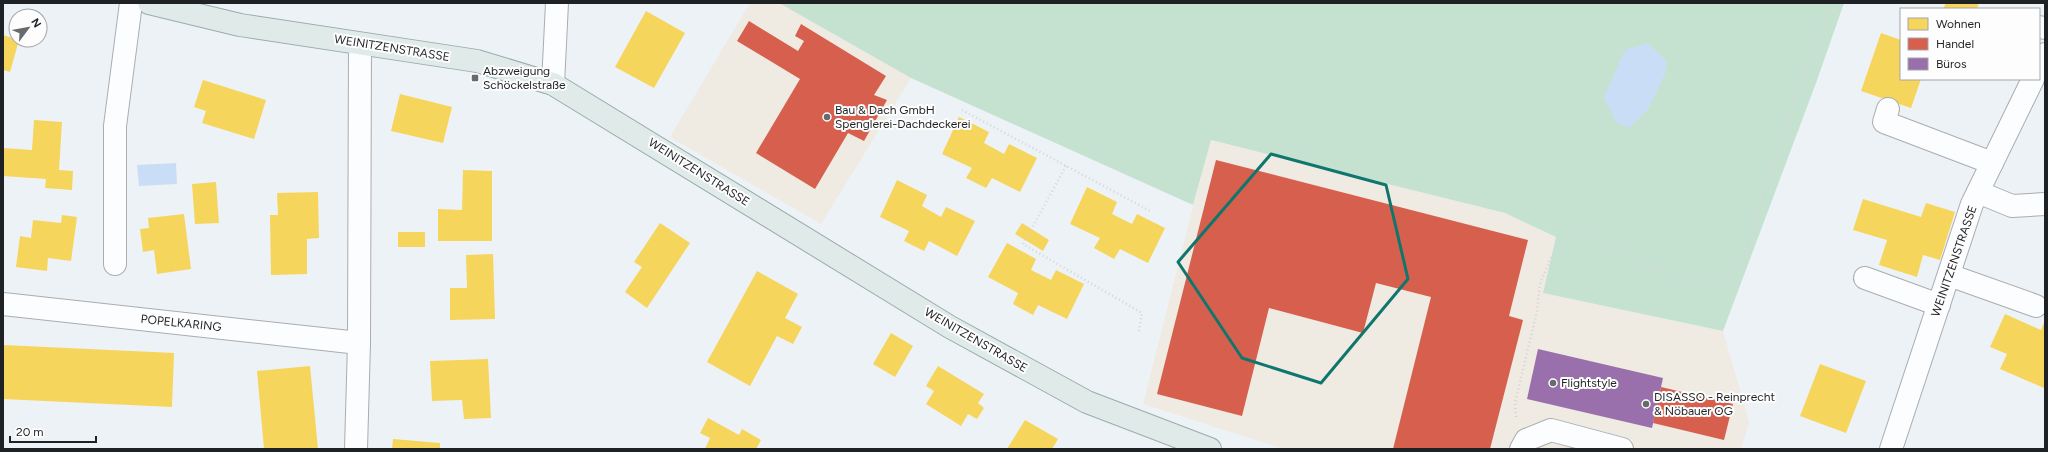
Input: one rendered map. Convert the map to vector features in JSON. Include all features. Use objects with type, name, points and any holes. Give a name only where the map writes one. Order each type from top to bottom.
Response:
[{"type":"main road","name":"WEINITZENSTRASSE","points":[[149,3],[240,25],[477,62],[553,84],[950,327],[1087,402],[1210,449]]},
{"type":"street","points":[[115,264],[116,126],[131,3]]},
{"type":"street","points":[[553,84],[557,3]]},
{"type":"street","points":[[356,449],[359,343],[360,44]]},
{"type":"street","points":[[2040,64],[2045,54]]},
{"type":"street","name":"WEINITZENSTRASSE","points":[[1891,449],[1972,204],[2033,80]]},
{"type":"street","points":[[1888,109],[1884,122],[1992,163]]},
{"type":"street","points":[[1978,192],[2012,206],[2045,204]]},
{"type":"street","points":[[1949,275],[2036,306]]},
{"type":"street","points":[[1865,278],[1939,305]]},
{"type":"street","name":"POPELKARING","points":[[3,304],[359,343]]},
{"type":"street","points":[[1521,449],[1526,440],[1551,430],[1622,449]]},
{"type":"path","points":[[1516,418],[1515,403],[1537,311],[1540,284],[1552,255],[1567,237],[1577,231],[1584,232],[1604,240],[1652,268],[1695,278],[1729,277],[1743,262],[1808,60],[1835,3]]},
{"type":"path","points":[[962,110],[1152,212]]},
{"type":"path","points":[[1066,166],[1023,244],[1142,313],[1139,331]]},
{"type":"highlighted area","points":[[1271,154],[1386,185],[1408,279],[1321,383],[1242,358],[1178,262]]},
{"type":"shaded area","points":[[750,3],[779,3],[911,78],[821,224],[670,137]]},
{"type":"shaded area","points":[[1210,140],[1505,213],[1556,237],[1543,293],[1723,331],[1749,422],[1741,449],[1284,449],[1143,404]]},
{"type":"green space","points":[[779,3],[1844,3],[1816,83],[1723,331],[1543,293],[1556,237],[1505,213],[1211,140],[1193,205],[911,78]]},
{"type":"water","points":[[1647,43],[1666,60],[1666,71],[1649,108],[1629,128],[1616,122],[1604,97],[1625,50]]},
{"type":"water","points":[[176,163],[177,184],[139,186],[137,165]]},
{"type":"building: Wohnen","points":[[1946,3],[1979,3],[1977,8],[1944,8]]},
{"type":"building: Wohnen","points":[[646,11],[685,33],[654,88],[615,67]]},
{"type":"building: Wohnen","points":[[1881,33],[1900,40],[1900,80],[1921,80],[1911,108],[1861,91]]},
{"type":"building: Wohnen","points":[[3,35],[8,37],[8,48],[17,48],[10,72],[3,70]]},
{"type":"building: Wohnen","points":[[203,80],[266,100],[254,139],[202,123],[206,111],[194,107]]},
{"type":"building: Wohnen","points":[[400,94],[452,107],[443,143],[391,131]]},
{"type":"building: Wohnen","points":[[959,117],[989,132],[984,143],[1004,154],[1009,144],[1037,158],[1020,192],[992,178],[986,188],[966,178],[972,168],[942,154]]},
{"type":"building: Wohnen","points":[[34,120],[62,122],[59,170],[73,171],[72,190],[45,188],[46,179],[3,176],[3,148],[32,150]]},
{"type":"building: Wohnen","points":[[463,170],[492,171],[492,241],[438,241],[438,209],[462,210]]},
{"type":"building: Wohnen","points":[[897,180],[927,195],[922,206],[941,217],[946,207],[975,221],[957,256],[929,241],[924,251],[904,241],[909,231],[880,217]]},
{"type":"building: Wohnen","points":[[216,182],[219,223],[195,224],[192,184]]},
{"type":"building: Wohnen","points":[[1087,187],[1117,202],[1112,214],[1132,224],[1137,214],[1165,228],[1148,263],[1120,249],[1114,259],[1094,248],[1100,238],[1070,224]]},
{"type":"building: Wohnen","points":[[318,192],[319,238],[307,239],[307,274],[271,275],[270,215],[278,215],[277,193]]},
{"type":"building: Wohnen","points":[[1863,199],[1921,217],[1926,203],[1955,212],[1940,260],[1923,255],[1917,277],[1879,265],[1887,240],[1853,230]]},
{"type":"building: Wohnen","points":[[184,214],[191,269],[157,274],[154,250],[143,252],[140,229],[149,228],[148,218]]},
{"type":"building: Wohnen","points":[[62,215],[77,217],[71,261],[48,258],[47,271],[16,267],[20,236],[31,238],[33,220],[61,223]]},
{"type":"building: Wohnen","points":[[660,223],[690,243],[647,308],[625,292],[642,267],[634,262]]},
{"type":"building: Wohnen","points":[[1022,223],[1049,240],[1043,251],[1015,234]]},
{"type":"building: Wohnen","points":[[398,232],[425,232],[425,247],[398,247]]},
{"type":"building: Wohnen","points":[[1007,243],[1036,259],[1031,270],[1051,280],[1056,270],[1084,284],[1067,319],[1038,305],[1033,315],[1013,304],[1018,293],[988,277]]},
{"type":"building: Wohnen","points":[[493,254],[495,319],[450,320],[450,288],[467,288],[466,255]]},
{"type":"building: Wohnen","points":[[757,271],[798,294],[785,318],[802,327],[793,344],[777,336],[750,386],[707,362]]},
{"type":"building: Wohnen","points":[[2005,314],[2041,330],[2045,320],[2044,388],[2000,369],[2007,354],[1990,347]]},
{"type":"building: Wohnen","points":[[891,333],[913,346],[895,377],[873,364]]},
{"type":"building: Wohnen","points":[[3,345],[174,353],[172,407],[3,399]]},
{"type":"building: Wohnen","points":[[488,359],[491,418],[464,419],[462,400],[432,401],[430,361]]},
{"type":"building: Wohnen","points":[[1820,364],[1866,381],[1846,433],[1800,416]]},
{"type":"building: Wohnen","points":[[310,366],[318,449],[264,449],[257,371]]},
{"type":"building: Wohnen","points":[[938,366],[984,394],[978,403],[984,408],[977,419],[968,414],[961,426],[926,404],[934,391],[926,386]]},
{"type":"building: Wohnen","points":[[708,418],[739,435],[742,429],[761,440],[756,449],[705,449],[710,438],[700,433]]},
{"type":"building: Wohnen","points":[[1025,420],[1058,439],[1052,449],[1007,449]]},
{"type":"building: Wohnen","points":[[393,439],[440,443],[440,449],[392,449]]},
{"type":"building: Handel","name":"Bau & Dach GmbH Spenglerei-Dachdeckerei","points":[[749,21],[798,51],[804,41],[795,36],[801,24],[886,76],[874,95],[887,100],[864,141],[848,133],[815,189],[756,153],[800,79],[737,41]]},
{"type":"building: Handel","points":[[1216,160],[1528,240],[1509,316],[1523,320],[1490,449],[1393,449],[1431,297],[1376,283],[1363,333],[1269,308],[1242,416],[1157,394]]},
{"type":"building: Handel","points":[[1661,387],[1733,404],[1724,440],[1653,423]]},
{"type":"building: Büros","points":[[1538,349],[1663,378],[1652,428],[1527,399]]},
{"type":"place","name":"Abzweigung Schöckelstraße","points":[[475,78]]},
{"type":"place","name":"Bau & Dach GmbH Spenglerei-Dachdeckerei","points":[[827,117]]},
{"type":"place","name":"Flightstyle","points":[[1553,383]]},
{"type":"place","name":"DISASSO - Reinprecht & Nöbauer OG","points":[[1646,404]]}]
